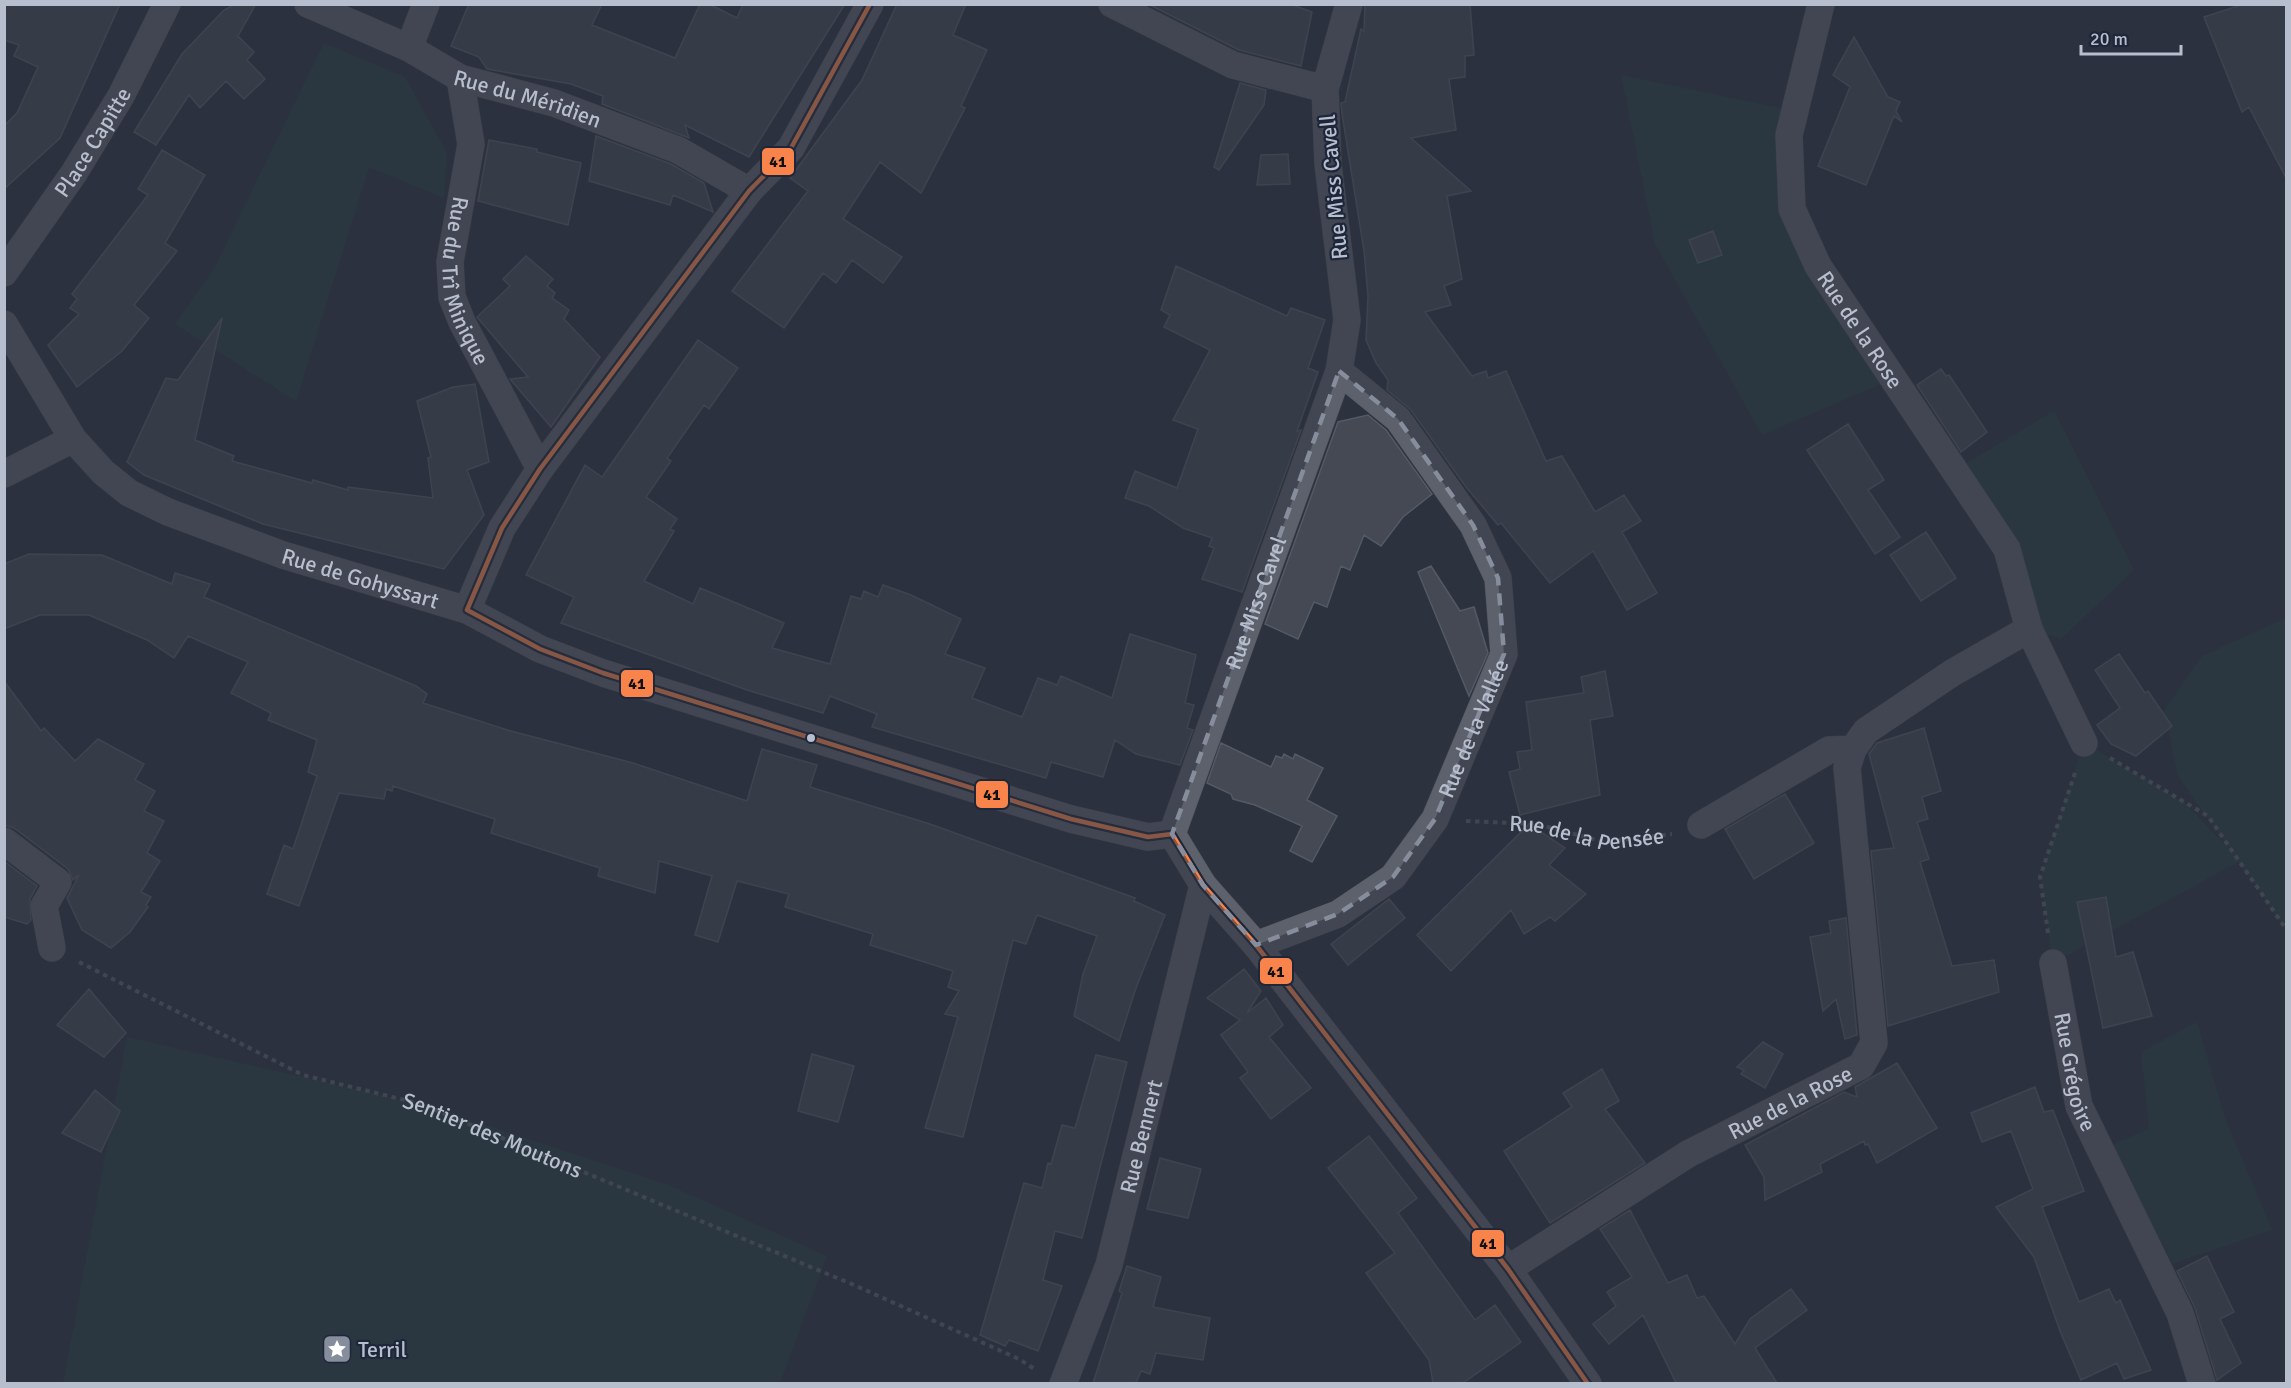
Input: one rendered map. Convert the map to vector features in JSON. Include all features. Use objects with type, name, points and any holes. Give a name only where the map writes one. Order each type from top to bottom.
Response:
[{"type":"street","name":"Place Capitte","points":[[4,273],[74,173],[121,96],[167,4]]},
{"type":"street","name":"Rue du Méridien","points":[[308,4],[409,48],[460,78],[554,103],[678,150],[749,190]]},
{"type":"street","points":[[409,48],[426,4]]},
{"type":"street","points":[[466,610],[502,528],[540,469],[749,190],[792,148],[870,4]]},
{"type":"street","points":[[1112,4],[1233,65],[1325,89]]},
{"type":"street","name":"Rue Miss Cavell","points":[[1338,371],[1347,320],[1328,164],[1325,89],[1349,4]]},
{"type":"street","name":"Rue de la Rose","points":[[1821,4],[1789,135],[1792,209],[1818,266],[2007,549],[2029,629]]},
{"type":"street","name":"Rue du Trî Minique","points":[[460,78],[471,144],[450,262],[452,297],[462,322],[540,469]]},
{"type":"street","name":"Rue de Gohyssart","points":[[4,324],[73,439],[103,472],[129,493],[168,512],[283,555],[466,610],[540,649],[561,657],[808,738],[1071,819],[1148,837],[1172,834]]},
{"type":"street","name":"Rue de la Vallée","points":[[1338,371],[1398,419],[1473,525],[1498,578],[1504,654],[1435,819]]},
{"type":"street","name":"Rue Miss Cavel","points":[[1172,834],[1338,371]]},
{"type":"street","points":[[4,474],[73,439]]},
{"type":"street","points":[[1701,825],[1829,750],[1852,749],[1866,731],[1952,673],[2029,629],[2084,743]]},
{"type":"street","name":"Rue de la Rose","points":[[1508,1269],[1688,1154],[1862,1066],[1874,1043],[1847,768],[1852,749]]},
{"type":"street","points":[[1256,945],[1338,914],[1393,877],[1435,819]]},
{"type":"street","points":[[1172,834],[1203,885],[1256,945],[1508,1269],[1588,1383]]},
{"type":"street","points":[[4,841],[58,882],[44,906],[52,948]]},
{"type":"street","name":"Rue Bennert","points":[[1068,1381],[1109,1265],[1203,885]]},
{"type":"street","name":"Rue Grégoire","points":[[2053,963],[2079,1106],[2180,1313],[2202,1383]]},
{"type":"path","points":[[2053,963],[2040,877],[2084,743],[2208,816],[2286,929]]},
{"type":"path","name":"Rue de la Pensée","points":[[1435,819],[1537,824],[1604,842],[1664,836],[1701,825]]},
{"type":"path","name":"Sentier des Moutons","points":[[52,948],[303,1075],[421,1104],[854,1285],[1020,1359],[1039,1371]]},
{"type":"highlighted area","points":[[1339,371],[1398,419],[1473,525],[1498,578],[1504,654],[1435,819],[1393,877],[1338,914],[1256,945],[1203,885],[1172,834]]},
{"type":"shaded area","points":[[324,43],[405,77],[447,153],[444,198],[369,167],[296,401],[175,324],[214,269]]},
{"type":"shaded area","points":[[1621,75],[1795,111],[1807,241],[1893,379],[1762,435],[1655,244]]},
{"type":"shaded area","points":[[2054,411],[2134,570],[2061,639],[2029,629],[2007,549],[1955,470]]},
{"type":"shaded area","points":[[2286,618],[2286,930],[2238,862],[2053,963],[2040,877],[2084,743],[2184,802],[2230,850],[2178,776],[2164,711],[2202,656]]},
{"type":"shaded area","points":[[2197,1022],[2225,1118],[2272,1230],[2172,1264],[2113,1144],[2149,1129],[2141,1052]]},
{"type":"shaded area","points":[[127,1037],[421,1104],[666,1184],[827,1256],[780,1383],[63,1384]]},
{"type":"building","points":[[4,4],[120,4],[60,138],[4,189],[4,126],[17,113],[38,67],[14,56],[19,45],[4,40]]},
{"type":"building","points":[[236,4],[256,4],[238,36],[254,52],[247,60],[265,79],[244,99],[226,81],[200,108],[189,95],[156,145],[134,132],[182,54],[224,10]]},
{"type":"building","points":[[469,4],[602,4],[592,25],[675,58],[700,4],[709,4],[737,18],[743,4],[845,4],[749,157],[685,125],[689,138],[602,104],[603,96],[571,84],[487,69],[479,57],[451,46]]},
{"type":"building","points":[[897,4],[966,4],[953,35],[987,50],[961,106],[965,108],[921,193],[880,162],[843,219],[902,257],[883,283],[852,260],[836,283],[823,273],[784,328],[732,291],[808,191],[790,178],[862,80]]},
{"type":"building","points":[[1148,4],[1290,4],[1312,12],[1301,66],[1239,50]]},
{"type":"building","points":[[1365,4],[1470,4],[1474,55],[1465,56],[1465,77],[1449,79],[1456,130],[1411,138],[1471,191],[1447,196],[1462,279],[1444,286],[1451,305],[1425,312],[1472,376],[1486,371],[1488,378],[1506,371],[1546,461],[1562,456],[1595,512],[1624,495],[1641,521],[1622,532],[1657,593],[1627,610],[1593,551],[1550,583],[1501,523],[1498,525],[1466,487],[1411,410],[1387,390],[1388,380],[1376,363],[1366,340],[1368,296],[1364,251],[1341,103],[1345,102],[1361,29],[1364,31]]},
{"type":"building","points":[[2244,4],[2286,4],[2286,178],[2249,107],[2242,112],[2204,17]]},
{"type":"building","points":[[1854,37],[1888,97],[1900,102],[1896,111],[1902,122],[1894,116],[1866,185],[1818,166],[1850,87],[1833,75]]},
{"type":"building","points":[[1240,83],[1266,90],[1264,105],[1219,170],[1214,167]]},
{"type":"building","points":[[596,136],[671,164],[704,183],[713,212],[673,195],[670,205],[589,181]]},
{"type":"building","points":[[489,140],[537,149],[537,152],[581,163],[568,225],[478,201]]},
{"type":"building","points":[[162,150],[205,175],[165,243],[177,251],[134,305],[149,318],[122,351],[77,387],[48,345],[79,314],[70,308],[77,299],[72,294],[148,195],[138,189]]},
{"type":"building","points":[[1288,154],[1290,184],[1257,185],[1261,155]]},
{"type":"building","points":[[1713,231],[1722,255],[1698,263],[1689,240]]},
{"type":"building","points":[[526,256],[553,279],[547,286],[555,293],[552,298],[569,310],[564,319],[600,357],[551,427],[510,379],[528,377],[477,317],[510,286],[503,279]]},
{"type":"building","points":[[1176,266],[1287,316],[1291,308],[1325,320],[1308,368],[1318,372],[1297,431],[1301,430],[1242,592],[1202,579],[1214,548],[1209,546],[1212,538],[1183,528],[1149,506],[1125,498],[1135,471],[1177,488],[1198,429],[1173,420],[1210,350],[1164,327],[1170,315],[1161,310]]},
{"type":"building","points":[[222,318],[195,440],[234,456],[232,461],[312,483],[313,480],[348,490],[348,487],[433,498],[428,458],[431,457],[417,401],[453,387],[475,384],[489,462],[467,470],[484,515],[444,569],[263,524],[144,475],[127,462],[166,378],[178,380]]},
{"type":"building","points":[[698,340],[738,368],[709,409],[704,405],[667,458],[671,461],[646,497],[677,519],[670,529],[674,531],[644,581],[693,604],[700,588],[784,623],[772,648],[830,664],[851,596],[861,599],[864,591],[878,597],[883,585],[911,595],[961,619],[945,654],[985,668],[972,698],[1022,717],[1038,678],[1057,685],[1061,676],[1112,698],[1130,634],[1196,655],[1185,703],[1194,705],[1187,728],[1193,730],[1180,765],[1136,754],[1115,740],[1103,777],[1051,762],[1046,778],[872,727],[877,714],[830,696],[823,713],[747,690],[561,623],[574,597],[526,575],[585,465],[602,477]]},
{"type":"building","points":[[1941,369],[1946,376],[1949,375],[1987,432],[1961,452],[1917,385]]},
{"type":"building","points":[[1368,415],[1386,430],[1432,494],[1403,517],[1381,546],[1364,535],[1350,570],[1341,566],[1327,607],[1314,602],[1298,639],[1265,624],[1338,422]]},
{"type":"building","points":[[1848,424],[1884,480],[1868,490],[1900,537],[1875,554],[1807,450]]},
{"type":"building","points":[[1926,532],[1956,578],[1921,601],[1890,555]]},
{"type":"building","points":[[29,554],[102,555],[172,584],[175,573],[210,584],[204,597],[416,686],[427,694],[423,703],[511,731],[633,763],[747,801],[762,749],[817,765],[810,787],[930,824],[1135,898],[1134,901],[1165,915],[1136,988],[1119,1041],[1074,1016],[1083,974],[1097,936],[1037,915],[1026,944],[1013,940],[963,1137],[925,1128],[958,1017],[945,1014],[959,991],[948,987],[953,971],[870,945],[873,934],[785,907],[789,894],[737,881],[718,942],[695,935],[712,876],[659,861],[655,893],[598,876],[600,868],[491,833],[495,819],[393,786],[392,791],[386,789],[384,799],[339,793],[299,906],[267,894],[284,845],[293,849],[317,776],[308,772],[317,740],[268,720],[271,713],[231,693],[248,662],[188,636],[174,658],[147,640],[89,615],[40,615],[4,629],[4,564]]},
{"type":"building","points":[[1431,566],[1460,611],[1474,607],[1488,653],[1469,696],[1418,572]]},
{"type":"building","points":[[2119,654],[2145,693],[2148,691],[2172,726],[2136,756],[2111,744],[2097,725],[2120,708],[2095,670]]},
{"type":"building","points":[[1605,671],[1613,716],[1590,720],[1600,795],[1520,815],[1509,772],[1520,769],[1517,752],[1532,750],[1526,702],[1584,693],[1581,677]]},
{"type":"building","points":[[4,681],[41,731],[44,728],[75,761],[98,739],[144,764],[135,780],[155,791],[144,811],[164,821],[147,853],[160,861],[141,892],[151,897],[146,905],[148,907],[130,932],[111,948],[82,930],[67,898],[79,875],[73,880],[68,869],[14,828],[4,825]]},
{"type":"building","points":[[1924,728],[1941,791],[1922,797],[1928,819],[1917,822],[1929,859],[1920,862],[1952,966],[1994,960],[1999,992],[1888,1026],[1871,851],[1894,848],[1869,754],[1877,743]]},
{"type":"building","points":[[1221,743],[1271,767],[1276,756],[1282,758],[1284,754],[1293,759],[1295,754],[1323,768],[1307,800],[1337,816],[1312,862],[1290,851],[1302,826],[1255,805],[1233,799],[1231,794],[1207,783]]},
{"type":"building","points":[[1785,794],[1814,843],[1754,879],[1725,829]]},
{"type":"building","points":[[1529,824],[1565,848],[1549,865],[1586,894],[1555,921],[1550,917],[1524,934],[1511,910],[1451,971],[1417,935]]},
{"type":"building","points":[[4,861],[37,886],[30,899],[31,920],[27,924],[4,917]]},
{"type":"building","points":[[2106,897],[2116,957],[2133,952],[2152,1016],[2103,1028],[2077,902]]},
{"type":"building","points":[[1389,899],[1405,918],[1348,965],[1331,944]]},
{"type":"building","points":[[1846,918],[1857,1035],[1845,1039],[1836,999],[1823,1011],[1810,937],[1831,933],[1829,921]]},
{"type":"building","points":[[1244,969],[1261,991],[1247,1013],[1266,998],[1283,1025],[1269,1037],[1311,1088],[1271,1119],[1240,1078],[1248,1072],[1221,1035],[1240,1020],[1207,998]]},
{"type":"building","points":[[89,989],[126,1033],[104,1057],[57,1025]]},
{"type":"building","points":[[1763,1042],[1783,1054],[1765,1088],[1741,1074],[1744,1070],[1737,1067]]},
{"type":"building","points":[[812,1054],[854,1066],[838,1122],[798,1111]]},
{"type":"building","points":[[1096,1055],[1127,1062],[1082,1238],[1055,1231],[1043,1280],[1062,1286],[1038,1351],[1009,1340],[1005,1346],[980,1335],[1024,1183],[1042,1188],[1048,1163],[1051,1164],[1062,1125],[1075,1128]]},
{"type":"building","points":[[1897,1063],[1937,1128],[1877,1163],[1868,1144],[1865,1145],[1864,1141],[1820,1164],[1822,1172],[1765,1200],[1764,1177],[1745,1145],[1844,1092],[1857,1097],[1855,1087]]},
{"type":"building","points":[[1602,1069],[1619,1101],[1605,1109],[1645,1163],[1550,1223],[1504,1151],[1572,1107],[1563,1093]]},
{"type":"building","points":[[2035,1087],[2044,1112],[2053,1110],[2084,1191],[2042,1207],[2079,1302],[2109,1289],[2116,1303],[2120,1300],[2151,1370],[2124,1379],[2117,1363],[2081,1380],[2060,1331],[2034,1257],[1996,1207],[2033,1189],[2011,1131],[1982,1142],[1971,1113]]},
{"type":"building","points":[[95,1090],[120,1111],[101,1152],[62,1133]]},
{"type":"building","points":[[1369,1136],[1417,1198],[1398,1213],[1475,1320],[1495,1305],[1521,1342],[1463,1383],[1433,1383],[1429,1360],[1366,1273],[1395,1253],[1328,1168]]},
{"type":"building","points":[[1160,1158],[1201,1169],[1188,1218],[1147,1209]]},
{"type":"building","points":[[1630,1210],[1668,1283],[1687,1275],[1697,1298],[1704,1296],[1735,1344],[1750,1319],[1791,1289],[1807,1310],[1755,1348],[1777,1383],[1676,1383],[1643,1315],[1609,1344],[1593,1324],[1616,1306],[1607,1292],[1632,1277],[1600,1229]]},
{"type":"building","points":[[2207,1256],[2234,1312],[2220,1319],[2241,1363],[2217,1380],[2195,1308],[2177,1271]]},
{"type":"building","points":[[1127,1266],[1161,1277],[1153,1307],[1210,1318],[1203,1360],[1156,1353],[1150,1374],[1141,1371],[1136,1383],[1093,1383],[1122,1293],[1119,1291]]},
{"type":"transit line","name":"41","points":[[467,610],[502,528],[540,469],[749,191],[791,148],[870,4]]},
{"type":"transit line","name":"41","points":[[467,610],[540,649],[603,673],[1071,819],[1148,837],[1172,834]]},
{"type":"transit line","name":"41","points":[[1172,834],[1203,885],[1256,945],[1508,1269],[1588,1384]]},
{"type":"place","name":"Terril","points":[[337,1349]]}]
